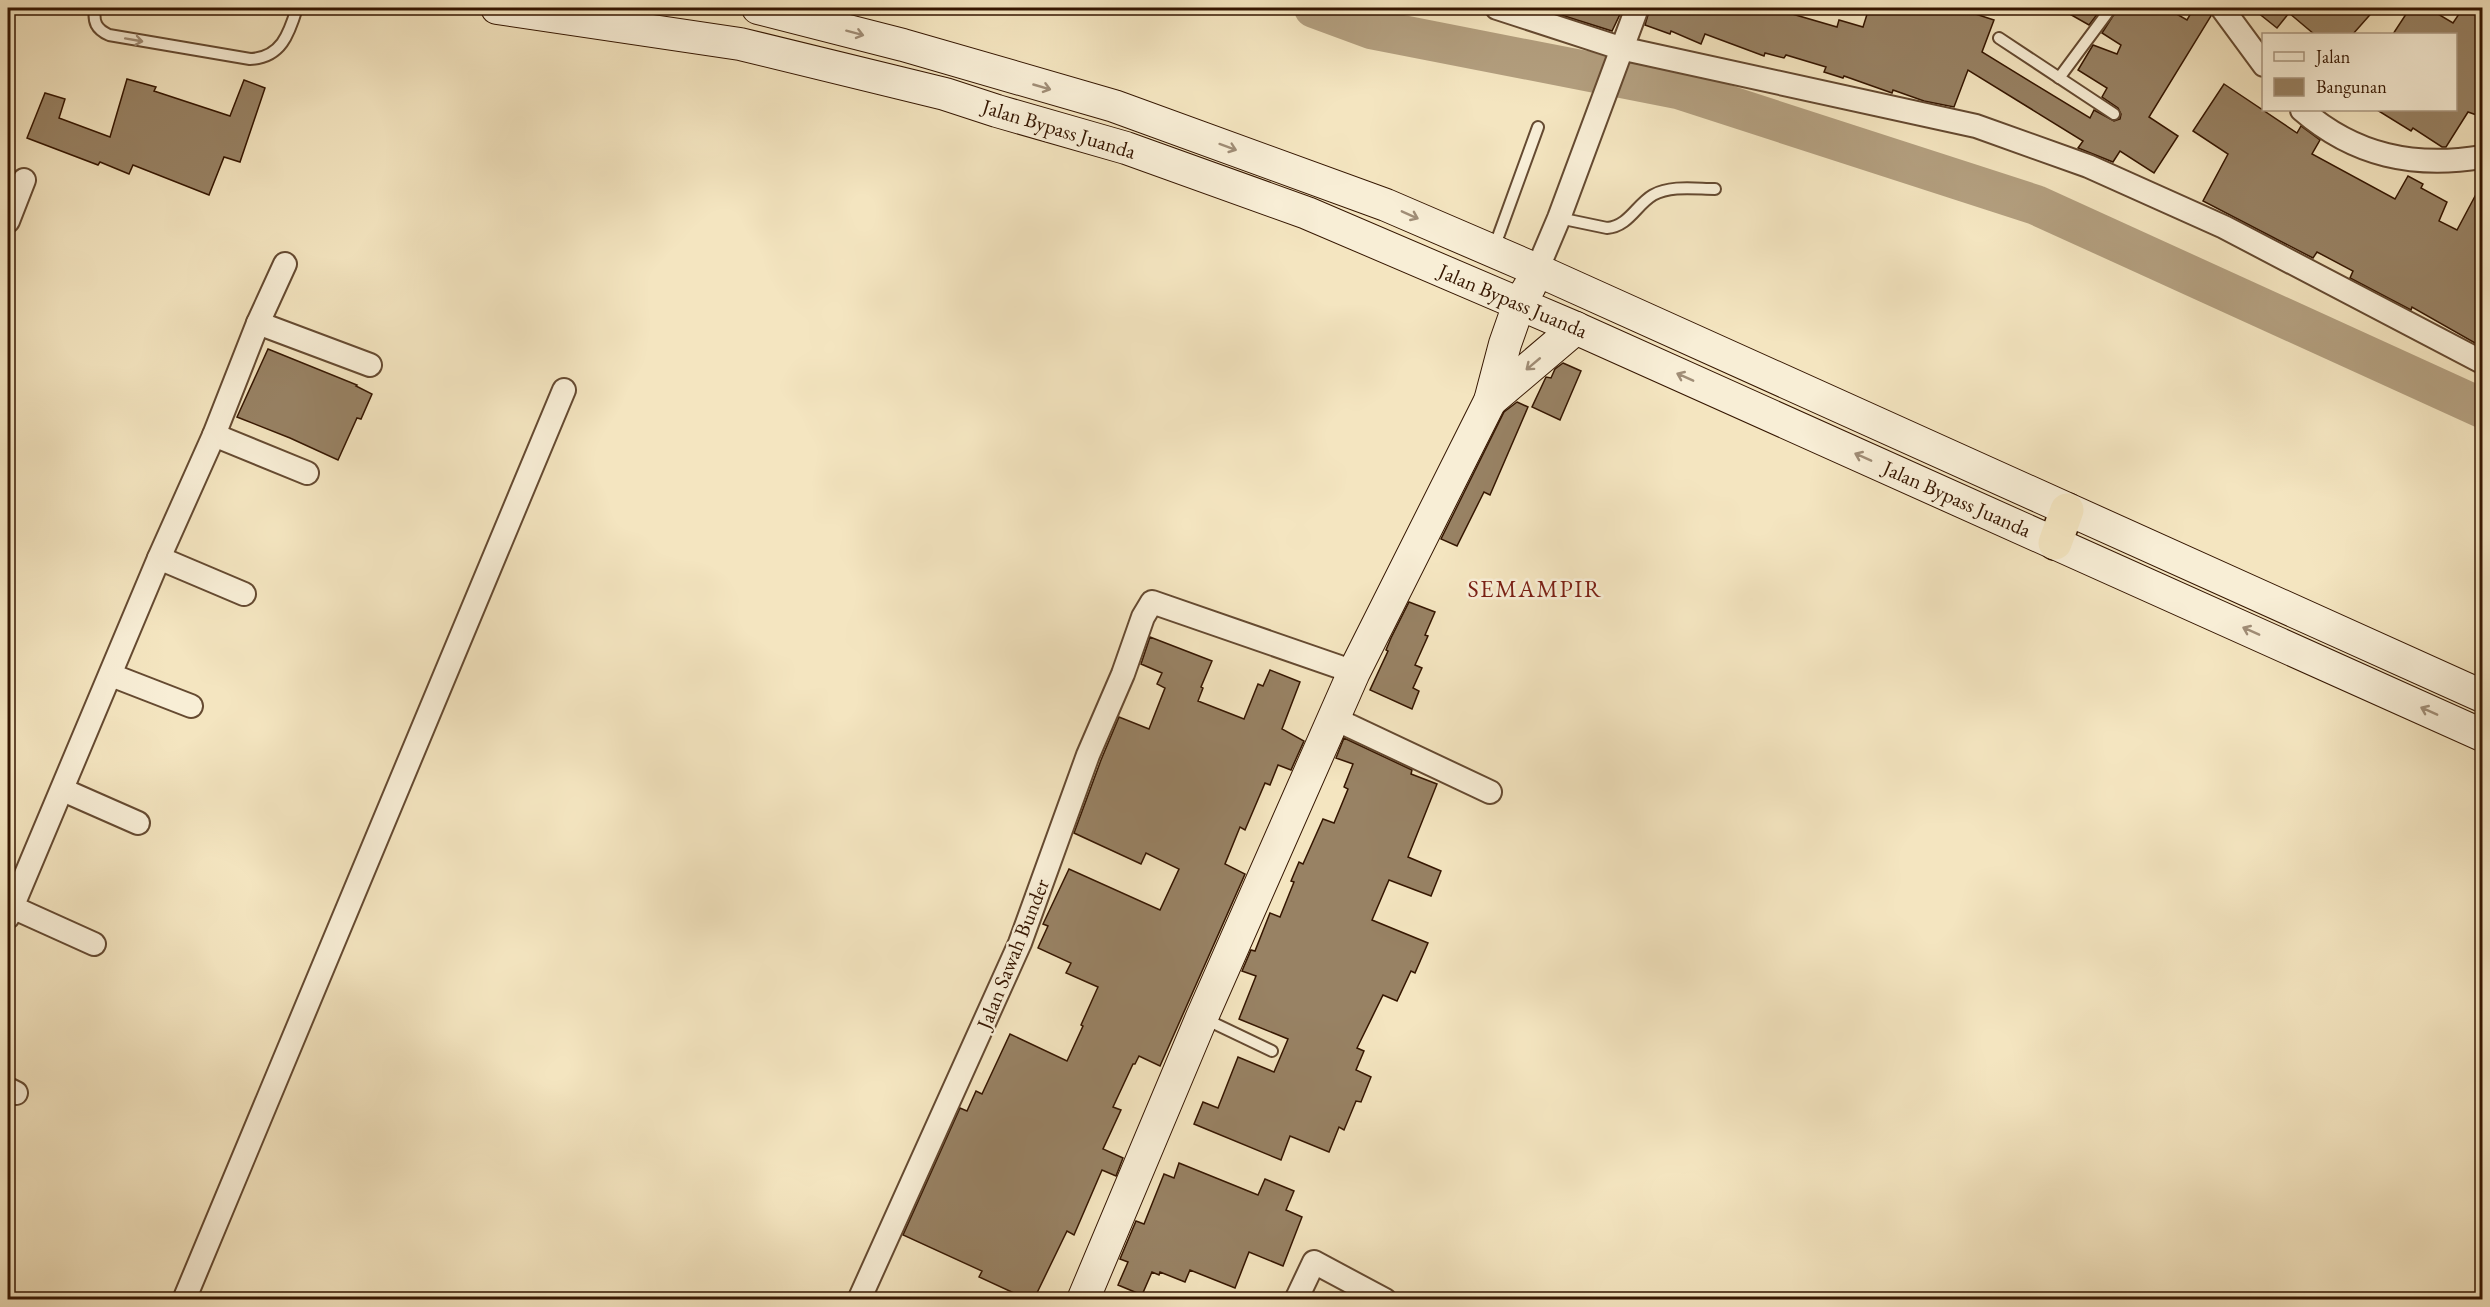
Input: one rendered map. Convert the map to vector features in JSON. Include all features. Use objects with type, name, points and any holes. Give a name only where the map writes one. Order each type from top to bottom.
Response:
[{"type":"highway","points":[[2055,543],[2067,510]]},
{"type":"main road","name":"Jalan Bypass Juanda","points":[[497,8],[740,44],[945,94],[1126,148],[1307,213],[1576,328],[2482,735]]},
{"type":"main road","name":"Jalan Bypass Juanda","points":[[758,8],[903,45],[1003,76],[1114,106],[1364,197],[1537,270],[2482,696]]},
{"type":"main road","points":[[997,111],[994,93],[1003,76]]},
{"type":"main road","points":[[1083,1299],[1202,1017],[1333,718],[1490,401],[1505,344],[1519,304],[1537,270]]},
{"type":"main road","points":[[1490,401],[1576,328]]},
{"type":"street","points":[[1497,8],[1618,54],[1976,126],[2088,166],[2224,227],[2482,361]]},
{"type":"street","points":[[1537,270],[1559,218],[1636,8]]},
{"type":"street","points":[[2222,8],[2262,62]]},
{"type":"street","points":[[2303,111],[2322,127],[2348,142],[2378,154],[2424,162],[2482,158]]},
{"type":"street","points":[[8,221],[24,180]]},
{"type":"street","points":[[94,944],[10,912],[159,558],[214,435],[258,323],[285,264]]},
{"type":"street","points":[[258,323],[370,366]]},
{"type":"street","points":[[184,1299],[564,390]]},
{"type":"street","points":[[214,435],[307,473]]},
{"type":"street","points":[[159,558],[244,594]]},
{"type":"street","name":"Jalan Sawah Bunder","points":[[859,1299],[1020,943],[1088,755],[1123,674],[1143,616],[1152,602],[1354,672]]},
{"type":"street","points":[[111,675],[191,706]]},
{"type":"street","points":[[1333,718],[1490,792]]},
{"type":"street","points":[[63,790],[138,823]]},
{"type":"street","points":[[1296,1299],[1314,1262],[1385,1299]]},
{"type":"lane","points":[[95,8],[96,25],[100,31],[109,35],[250,59],[260,59],[280,49],[297,8]]},
{"type":"lane","points":[[2059,78],[2111,8]]},
{"type":"lane","points":[[1999,38],[2114,114]]},
{"type":"lane","points":[[1492,252],[1538,127]]},
{"type":"lane","points":[[1559,218],[1607,228],[1615,227],[1624,223],[1641,205],[1661,191],[1715,189]]},
{"type":"lane","points":[[1202,1017],[1272,1051]]},
{"type":"building","points":[[1539,8],[1623,8],[1612,31]]},
{"type":"building","points":[[1650,8],[1784,8],[1782,11],[1837,27],[1839,20],[1863,27],[1869,8],[1957,8],[1994,20],[1982,52],[2090,118],[2094,110],[2114,121],[2120,119],[2121,114],[2118,108],[2102,97],[2107,88],[2078,70],[2093,45],[2117,54],[2121,45],[2102,33],[2118,8],[2166,8],[2187,20],[2194,8],[2209,8],[2211,16],[2149,117],[2178,136],[2154,173],[2120,151],[2113,162],[2078,148],[2083,141],[1968,70],[1954,107],[1924,101],[1893,90],[1892,93],[1844,76],[1843,78],[1824,72],[1826,67],[1786,55],[1784,58],[1765,53],[1764,56],[1705,34],[1701,44],[1671,31],[1670,34],[1645,25]]},
{"type":"building","points":[[2059,8],[2102,8],[2089,25]]},
{"type":"building","points":[[2252,8],[2376,8],[2354,33],[2313,33],[2289,13],[2277,28]]},
{"type":"building","points":[[2410,8],[2428,8],[2453,23],[2463,8],[2482,8],[2482,117],[2468,112],[2446,147],[2442,147],[2413,128],[2411,131],[2379,111],[2457,111],[2457,33],[2394,33]]},
{"type":"building","points":[[127,79],[156,87],[154,91],[230,116],[244,80],[265,88],[240,162],[224,157],[209,195],[133,165],[129,174],[100,162],[98,165],[27,138],[45,93],[65,99],[59,118],[110,137]]},
{"type":"building","points":[[2224,84],[2297,133],[2301,126],[2320,140],[2312,154],[2395,199],[2408,176],[2423,184],[2421,188],[2447,202],[2439,221],[2457,230],[2482,183],[2482,347],[2412,307],[2411,310],[2350,278],[2353,271],[2317,252],[2313,258],[2203,201],[2228,154],[2193,131]]},
{"type":"building","points":[[268,349],[357,385],[372,394],[361,419],[357,418],[338,460],[237,417]]},
{"type":"building","points":[[1563,363],[1581,371],[1560,420],[1532,407],[1546,377],[1551,378],[1555,369]]},
{"type":"building","points":[[1517,402],[1528,407],[1490,495],[1484,492],[1457,546],[1441,539],[1504,412]]},
{"type":"building","points":[[1409,602],[1435,612],[1425,635],[1428,636],[1415,665],[1422,668],[1413,688],[1419,691],[1412,709],[1370,690],[1388,651],[1386,650],[1391,638]]},
{"type":"building","points":[[1150,637],[1212,661],[1198,701],[1244,719],[1258,684],[1263,686],[1270,670],[1300,682],[1282,729],[1304,741],[1291,770],[1278,765],[1270,785],[1265,783],[1245,830],[1240,827],[1225,864],[1245,874],[1160,1066],[1139,1056],[1113,1107],[1121,1110],[1103,1149],[1123,1158],[1116,1176],[1102,1170],[1074,1235],[1067,1231],[1034,1299],[1027,1299],[979,1277],[982,1271],[903,1235],[960,1108],[967,1111],[976,1091],[982,1094],[1010,1034],[1067,1061],[1083,1026],[1081,1025],[1098,987],[1066,973],[1071,963],[1038,948],[1048,926],[1043,924],[1069,869],[1160,910],[1179,869],[1146,853],[1141,864],[1074,833],[1119,717],[1149,729],[1165,688],[1157,684],[1162,673],[1141,664]]},
{"type":"building","points":[[1344,738],[1412,770],[1411,774],[1437,784],[1408,857],[1441,871],[1431,896],[1389,880],[1372,920],[1428,943],[1415,973],[1411,971],[1397,1001],[1383,995],[1357,1048],[1364,1051],[1356,1070],[1371,1077],[1361,1102],[1356,1101],[1344,1130],[1339,1127],[1329,1152],[1290,1136],[1281,1160],[1194,1124],[1203,1102],[1218,1108],[1238,1057],[1274,1072],[1288,1039],[1239,1019],[1256,976],[1242,971],[1251,950],[1255,951],[1270,913],[1280,917],[1294,882],[1291,881],[1299,862],[1303,864],[1323,819],[1334,823],[1348,789],[1344,787],[1353,764],[1336,758]]},
{"type":"building","points":[[1179,1163],[1258,1195],[1265,1179],[1294,1191],[1286,1210],[1302,1217],[1283,1266],[1249,1252],[1235,1288],[1190,1270],[1185,1282],[1160,1272],[1159,1275],[1152,1272],[1142,1295],[1118,1285],[1128,1262],[1120,1259],[1136,1221],[1144,1224],[1164,1174],[1174,1178]]},
{"type":"waterway","points":[[1314,8],[1371,29],[1678,89],[2036,205],[2482,408]]},
{"type":"district","name":"SEMAMPIR","points":[[1535,589]]}]
